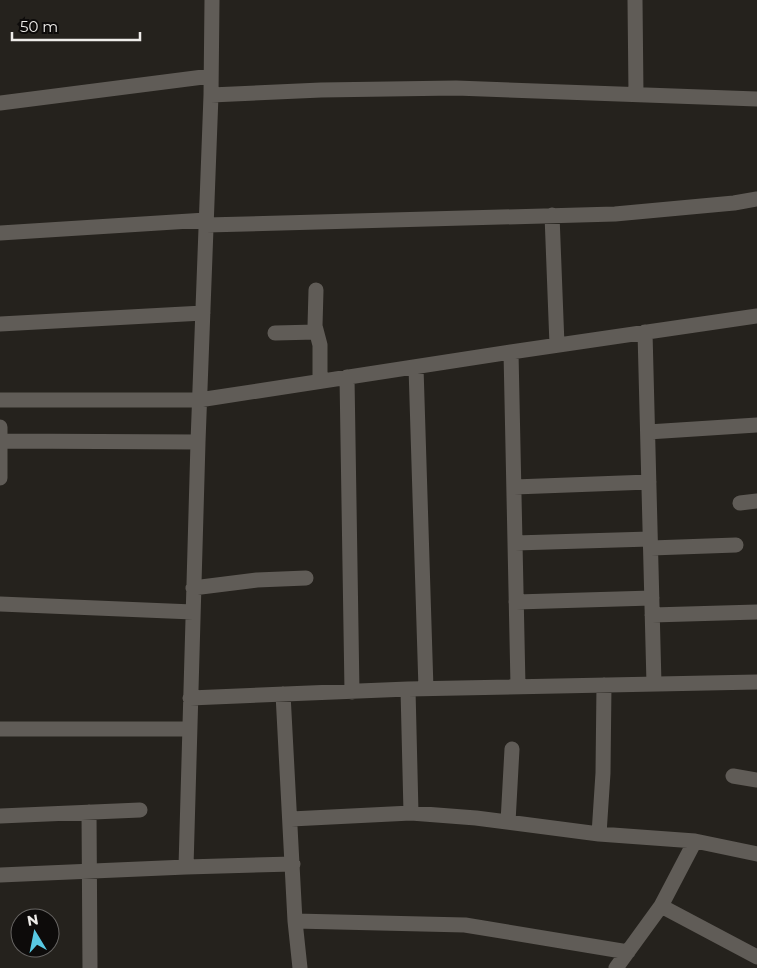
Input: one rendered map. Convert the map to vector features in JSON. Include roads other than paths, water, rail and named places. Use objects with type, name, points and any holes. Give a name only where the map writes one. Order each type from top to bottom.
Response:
[{"type":"street","points":[[186,867],[192,612],[211,95],[212,0]]},
{"type":"street","points":[[635,0],[636,94]]},
{"type":"street","points":[[0,104],[211,76]]},
{"type":"street","points":[[211,95],[321,90],[456,88],[757,99]]},
{"type":"street","points":[[0,233],[206,222],[615,214],[734,204],[757,199]]},
{"type":"street","points":[[552,215],[556,345]]},
{"type":"street","points":[[316,290],[315,326],[320,345],[320,381]]},
{"type":"street","points":[[0,324],[203,313]]},
{"type":"street","points":[[0,400],[199,400],[757,316]]},
{"type":"street","points":[[275,333],[316,332]]},
{"type":"street","points":[[645,332],[654,684]]},
{"type":"street","points":[[511,352],[518,686]]},
{"type":"street","points":[[416,367],[426,689]]},
{"type":"street","points":[[347,377],[352,692]]},
{"type":"street","points":[[648,432],[757,425]]},
{"type":"street","points":[[0,427],[0,478]]},
{"type":"street","points":[[0,441],[198,442]]},
{"type":"street","points":[[514,487],[649,482]]},
{"type":"street","points":[[740,503],[757,502]]},
{"type":"street","points":[[515,543],[736,545]]},
{"type":"street","points":[[193,588],[257,580],[306,578]]},
{"type":"street","points":[[516,602],[652,598]]},
{"type":"street","points":[[0,604],[192,612]]},
{"type":"street","points":[[652,616],[757,612]]},
{"type":"street","points":[[190,698],[408,689],[757,682]]},
{"type":"street","points":[[599,834],[603,773],[604,685]]},
{"type":"street","points":[[408,689],[411,814]]},
{"type":"street","points":[[283,694],[300,968]]},
{"type":"street","points":[[0,729],[189,728]]},
{"type":"street","points":[[508,822],[512,749]]},
{"type":"street","points":[[732,776],[757,780]]},
{"type":"street","points":[[0,816],[140,810]]},
{"type":"street","points":[[89,812],[90,968]]},
{"type":"street","points":[[291,820],[411,814],[476,818],[599,834],[695,841],[757,854]]},
{"type":"street","points":[[616,968],[661,906],[695,841]]},
{"type":"street","points":[[0,875],[293,864]]},
{"type":"street","points":[[661,906],[757,957]]},
{"type":"street","points":[[296,921],[465,925],[628,952]]}]
